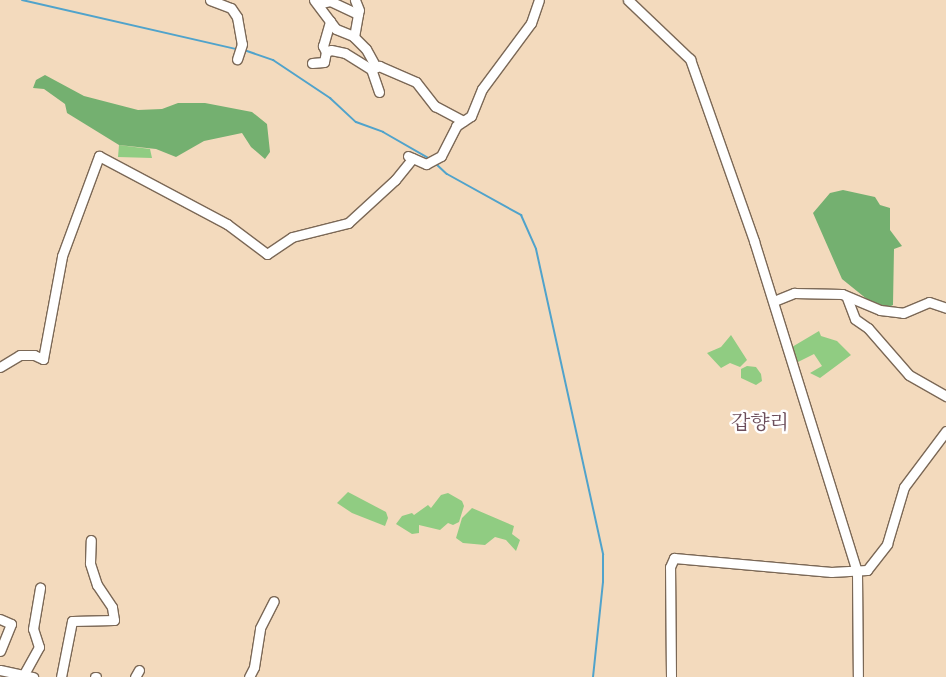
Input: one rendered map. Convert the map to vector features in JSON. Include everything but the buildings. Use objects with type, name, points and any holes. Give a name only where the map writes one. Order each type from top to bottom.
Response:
[{"type":"street","points":[[210,0],[234,11],[241,29],[242,44],[238,57]]},
{"type":"street","points":[[354,0],[358,14],[354,37]]},
{"type":"street","points":[[0,367],[20,355],[34,355],[43,359],[64,248],[99,156],[227,224],[267,254],[292,237],[348,224],[395,180],[410,157],[429,164],[438,159],[456,126],[471,116],[482,89],[531,23],[539,0]]},
{"type":"street","points":[[628,0],[690,59],[774,301],[857,572],[858,677]]},
{"type":"street","points":[[316,2],[330,1],[358,14]]},
{"type":"street","points":[[316,2],[338,31],[354,37],[369,54],[379,92]]},
{"type":"street","points":[[312,63],[324,62],[326,52],[323,46],[330,21]]},
{"type":"street","points":[[326,52],[345,53],[373,68],[416,82],[435,106],[464,121]]},
{"type":"street","points":[[774,301],[794,293],[842,294],[847,298],[880,310],[903,313],[929,302],[946,308]]},
{"type":"street","points":[[847,298],[854,319],[868,328],[909,375],[946,396]]},
{"type":"street","points":[[671,677],[670,566],[674,558],[857,572],[867,570],[882,554],[891,535],[904,487],[946,431]]},
{"type":"street","points":[[61,677],[72,621],[114,620],[112,607],[97,586],[90,563],[91,540]]},
{"type":"street","points":[[0,670],[29,676],[39,647],[33,629],[40,588]]},
{"type":"street","points":[[249,677],[254,667],[260,628],[274,602]]},
{"type":"street","points":[[0,619],[10,624],[0,651]]},
{"type":"green space","points":[[45,75],[84,96],[138,110],[162,109],[178,103],[205,103],[252,112],[267,124],[270,152],[265,159],[251,147],[242,133],[204,141],[176,157],[156,149],[119,145],[67,113],[65,104],[44,89],[33,88],[36,80]]},
{"type":"green space","points":[[119,145],[150,149],[152,158],[118,157]]},
{"type":"green space","points":[[843,190],[875,197],[880,205],[890,208],[890,230],[902,246],[894,249],[893,305],[887,308],[868,300],[842,279],[813,213],[830,193]]},
{"type":"green space","points":[[819,331],[821,336],[837,341],[851,355],[820,378],[810,373],[822,366],[814,354],[796,363],[792,347]]},
{"type":"green space","points":[[731,335],[747,360],[740,367],[730,363],[721,368],[707,353],[721,347]]},
{"type":"green space","points":[[747,366],[756,367],[761,374],[762,381],[756,385],[741,378],[741,369]]},
{"type":"green space","points":[[348,492],[386,512],[388,518],[385,526],[352,513],[337,503]]},
{"type":"green space","points":[[448,493],[462,501],[464,506],[459,522],[453,525],[448,523],[440,530],[419,525],[419,533],[412,534],[396,524],[402,516],[412,513],[414,515],[428,505],[431,508],[441,495]]},
{"type":"green space","points":[[472,508],[514,526],[512,534],[520,540],[516,551],[506,540],[495,537],[485,545],[463,543],[456,538],[462,518]]},
{"type":"waterway","points":[[22,0],[236,49]]},
{"type":"waterway","points":[[244,50],[273,60],[330,98],[356,122],[383,132],[430,159]]},
{"type":"waterway","points":[[435,163],[447,174],[521,215],[536,249],[603,555],[603,582],[593,677]]},
{"type":"district","name":"갑향리","points":[[760,422]]}]
